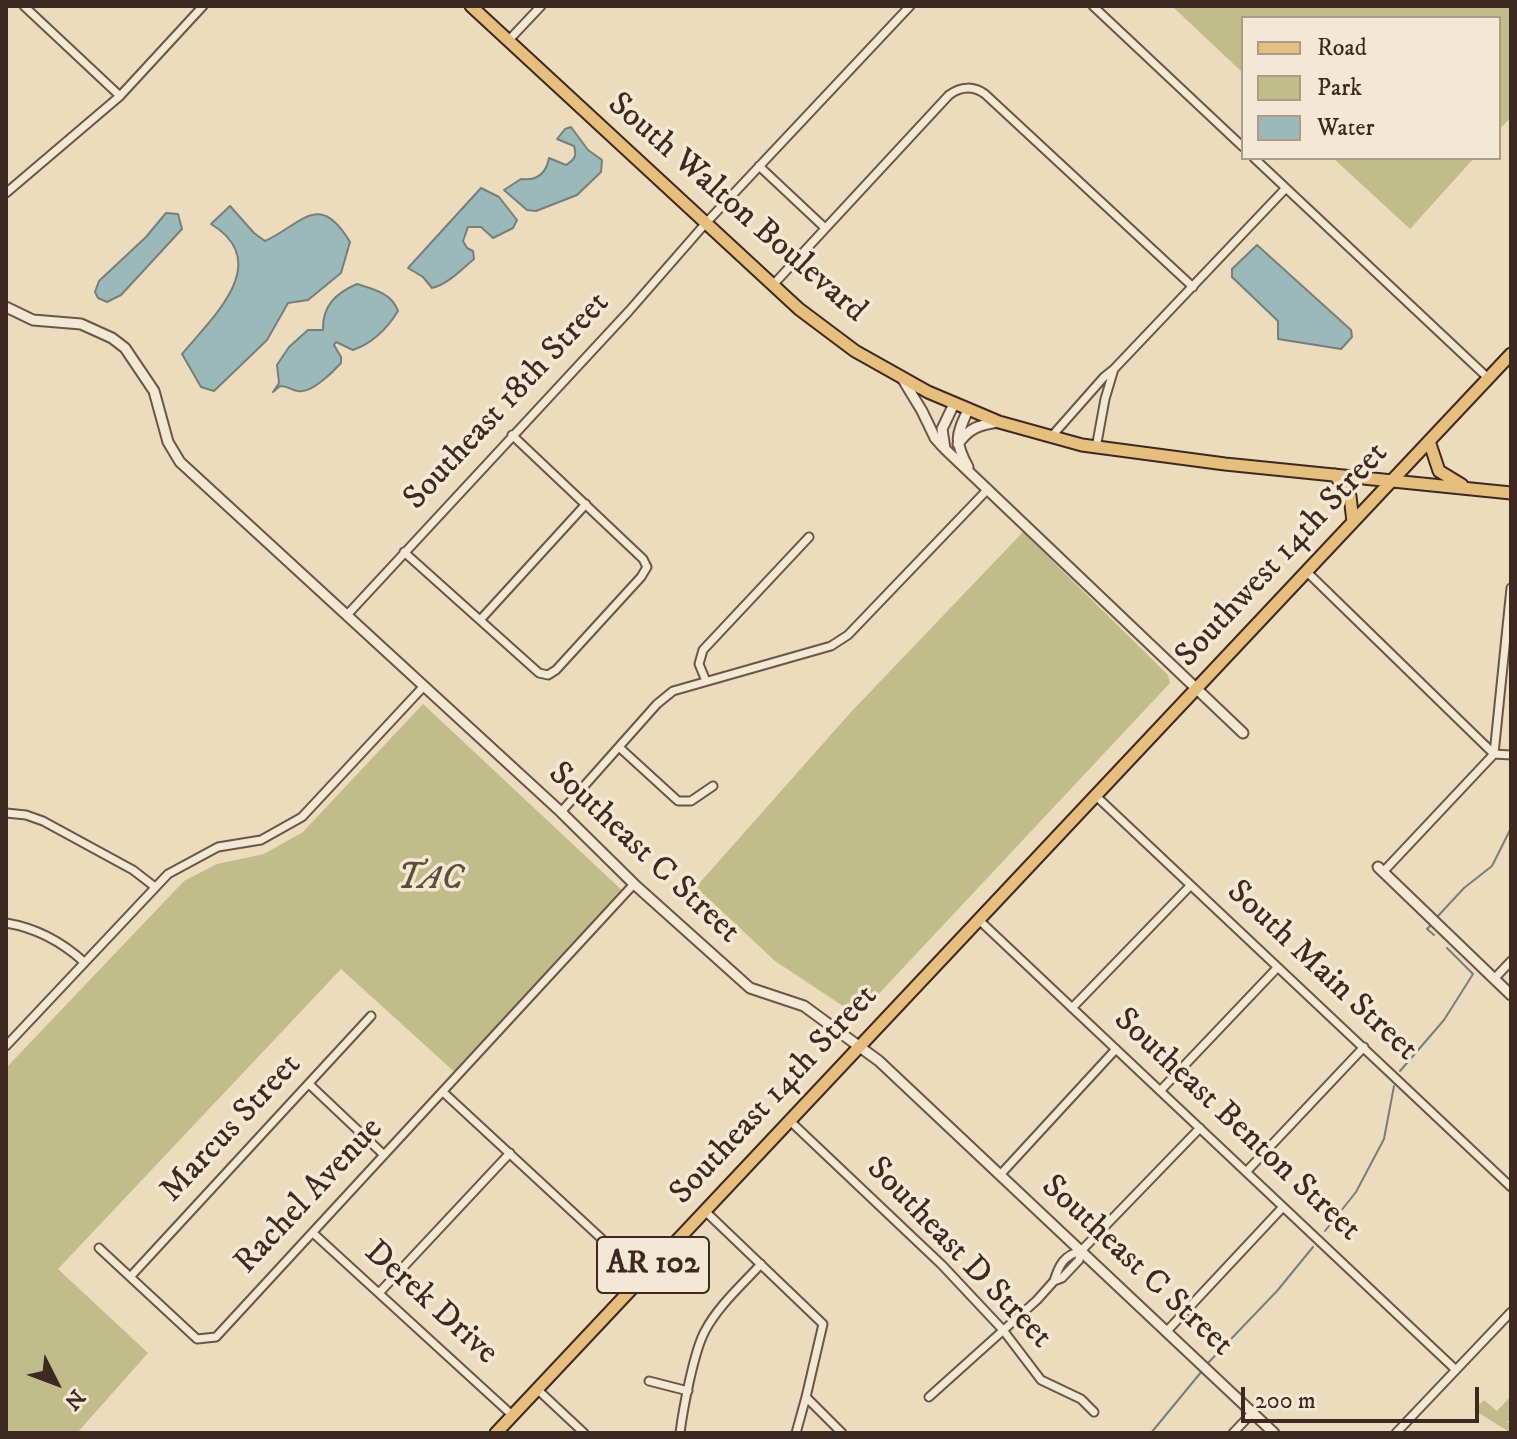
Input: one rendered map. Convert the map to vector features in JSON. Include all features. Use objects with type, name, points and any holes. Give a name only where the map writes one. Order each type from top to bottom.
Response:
[{"type":"main road","name":"South Walton Boulevard","points":[[471,6],[772,286],[827,331],[902,378],[954,404],[999,422],[1096,448],[1511,493]]},
{"type":"main road","name":"Southwest 14th Street","points":[[1096,796],[1511,354]]},
{"type":"main road","points":[[1429,441],[1439,471],[1470,489]]},
{"type":"main road","points":[[1335,475],[1350,496],[1353,522]]},
{"type":"main road","name":"Southeast 14th Street","points":[[496,1433],[1096,796]]},
{"type":"street","points":[[24,6],[120,96]]},
{"type":"street","points":[[6,193],[120,96],[203,6]]},
{"type":"street","points":[[508,41],[541,6]]},
{"type":"street","name":"Southeast 18th Street","points":[[347,615],[629,311],[705,224],[910,6]]},
{"type":"street","points":[[1093,6],[1241,145]]},
{"type":"street","points":[[772,286],[949,95],[961,88],[985,94],[1193,287]]},
{"type":"street","points":[[1256,160],[1488,378]]},
{"type":"street","points":[[759,166],[824,227]]},
{"type":"street","points":[[1051,437],[1104,377],[1286,188]]},
{"type":"street","name":"Southeast C Street","points":[[6,307],[33,320],[81,324],[112,338],[125,348],[154,391],[168,442],[180,462],[750,988],[804,1006],[879,1061],[1274,1433]]},
{"type":"street","points":[[1096,448],[1114,369]]},
{"type":"street","points":[[902,378],[935,438],[945,449],[1243,733]]},
{"type":"street","points":[[945,449],[942,429],[954,404]]},
{"type":"street","points":[[968,410],[957,435],[972,474]]},
{"type":"street","points":[[958,444],[966,432],[979,425],[999,422]]},
{"type":"street","points":[[404,552],[539,673],[548,675],[556,670],[647,567],[643,559],[512,435]]},
{"type":"street","points":[[561,812],[657,704],[673,691],[831,646],[848,635],[988,489]]},
{"type":"street","points":[[481,619],[586,504]]},
{"type":"street","points":[[706,681],[699,664],[703,650],[809,537]]},
{"type":"street","points":[[1307,572],[1494,754],[1511,755]]},
{"type":"street","points":[[1511,588],[1494,754],[1381,870],[1511,995]]},
{"type":"street","points":[[6,1046],[168,874],[218,847],[261,840],[302,817],[424,686]]},
{"type":"street","points":[[620,748],[678,801],[691,801],[713,786]]},
{"type":"street","name":"South Main Street","points":[[1096,796],[1511,1187]]},
{"type":"street","points":[[6,813],[43,821],[133,870],[155,887]]},
{"type":"street","name":"Rachel Avenue","points":[[131,1276],[197,1339],[216,1337],[634,884]]},
{"type":"street","points":[[1072,1008],[1190,886]]},
{"type":"street","name":"Southeast Benton Street","points":[[979,920],[1456,1370]]},
{"type":"street","points":[[6,923],[28,926],[63,944],[84,962]]},
{"type":"street","points":[[1494,979],[1511,961]]},
{"type":"street","points":[[1160,1091],[1277,968]]},
{"type":"street","name":"Marcus Street","points":[[131,1276],[371,1016]]},
{"type":"street","points":[[1246,1172],[1364,1047]]},
{"type":"street","points":[[1000,1175],[1116,1049]]},
{"type":"street","points":[[309,1084],[384,1155]]},
{"type":"street","points":[[443,1092],[643,1277]]},
{"type":"street","name":"Southeast D Street","points":[[790,1121],[942,1265],[1003,1330],[1041,1380],[1081,1399],[1094,1412]]},
{"type":"street","points":[[929,1397],[1054,1281],[1062,1278],[1079,1260],[1081,1251],[1200,1128]]},
{"type":"street","points":[[379,1293],[510,1153]]},
{"type":"street","points":[[1167,1331],[1283,1207]]},
{"type":"street","points":[[705,1211],[823,1324],[796,1433]]},
{"type":"street","name":"Derek Drive","points":[[313,1233],[512,1415]]},
{"type":"street","points":[[99,1248],[131,1276]]},
{"type":"street","points":[[680,1433],[703,1332],[716,1313],[761,1264]]},
{"type":"street","points":[[1396,1433],[1511,1312]]},
{"type":"street","points":[[649,1381],[688,1391]]},
{"type":"street","points":[[537,1389],[584,1433]]},
{"type":"street","points":[[806,1397],[842,1433]]},
{"type":"street","points":[[1233,1433],[1253,1412]]},
{"type":"green space","points":[[1172,6],[1511,6],[1511,117],[1501,128],[1501,16],[1241,16],[1241,71]]},
{"type":"green space","points":[[1335,160],[1472,160],[1410,229]]},
{"type":"green space","points":[[1023,532],[1168,675],[1170,683],[858,1016],[775,961],[696,887],[851,712]]},
{"type":"green space","name":"TAC","points":[[423,704],[626,894],[459,1076],[341,969],[58,1269],[148,1353],[77,1433],[6,1433],[6,1068],[184,881],[217,864],[264,854],[303,832]]},
{"type":"green space","points":[[1511,1396],[1511,1421],[1507,1421],[1511,1425],[1511,1433],[1474,1410],[1484,1400],[1497,1411]]},
{"type":"water","points":[[571,127],[588,150],[602,160],[601,172],[577,195],[536,211],[527,210],[504,190],[521,179],[540,175],[549,158],[566,165],[571,161],[575,155],[574,146],[557,139]]},
{"type":"water","points":[[481,188],[499,197],[517,220],[513,228],[493,238],[481,227],[468,227],[463,241],[473,251],[474,259],[449,280],[432,288],[423,277],[408,268]]},
{"type":"water","points":[[230,206],[265,241],[300,220],[319,214],[339,226],[350,242],[341,273],[308,300],[288,303],[267,340],[214,391],[201,387],[182,354],[221,307],[238,272],[237,255],[229,239],[211,224]]},
{"type":"water","points":[[166,213],[178,214],[182,229],[121,295],[107,302],[98,298],[95,292],[99,281],[146,237]]},
{"type":"water","points":[[1257,245],[1351,330],[1352,337],[1341,349],[1278,339],[1278,321],[1232,277],[1232,269]]},
{"type":"water","points":[[357,284],[381,293],[395,305],[398,311],[389,324],[379,335],[353,350],[336,342],[334,345],[341,363],[315,386],[303,391],[280,386],[273,392],[279,383],[277,365],[289,347],[308,330],[323,330],[325,314],[332,301]]},
{"type":"waterway","points":[[1438,916],[1464,888],[1492,866],[1511,828]]},
{"type":"waterway","points":[[1431,925],[1427,929],[1434,935]]},
{"type":"waterway","points":[[1400,1071],[1444,1020],[1473,974],[1447,948]]},
{"type":"waterway","points":[[1325,1231],[1356,1192],[1384,1139],[1394,1086]]},
{"type":"waterway","points":[[1208,1363],[1277,1291],[1313,1247]]},
{"type":"waterway","points":[[1151,1433],[1202,1371]]}]
